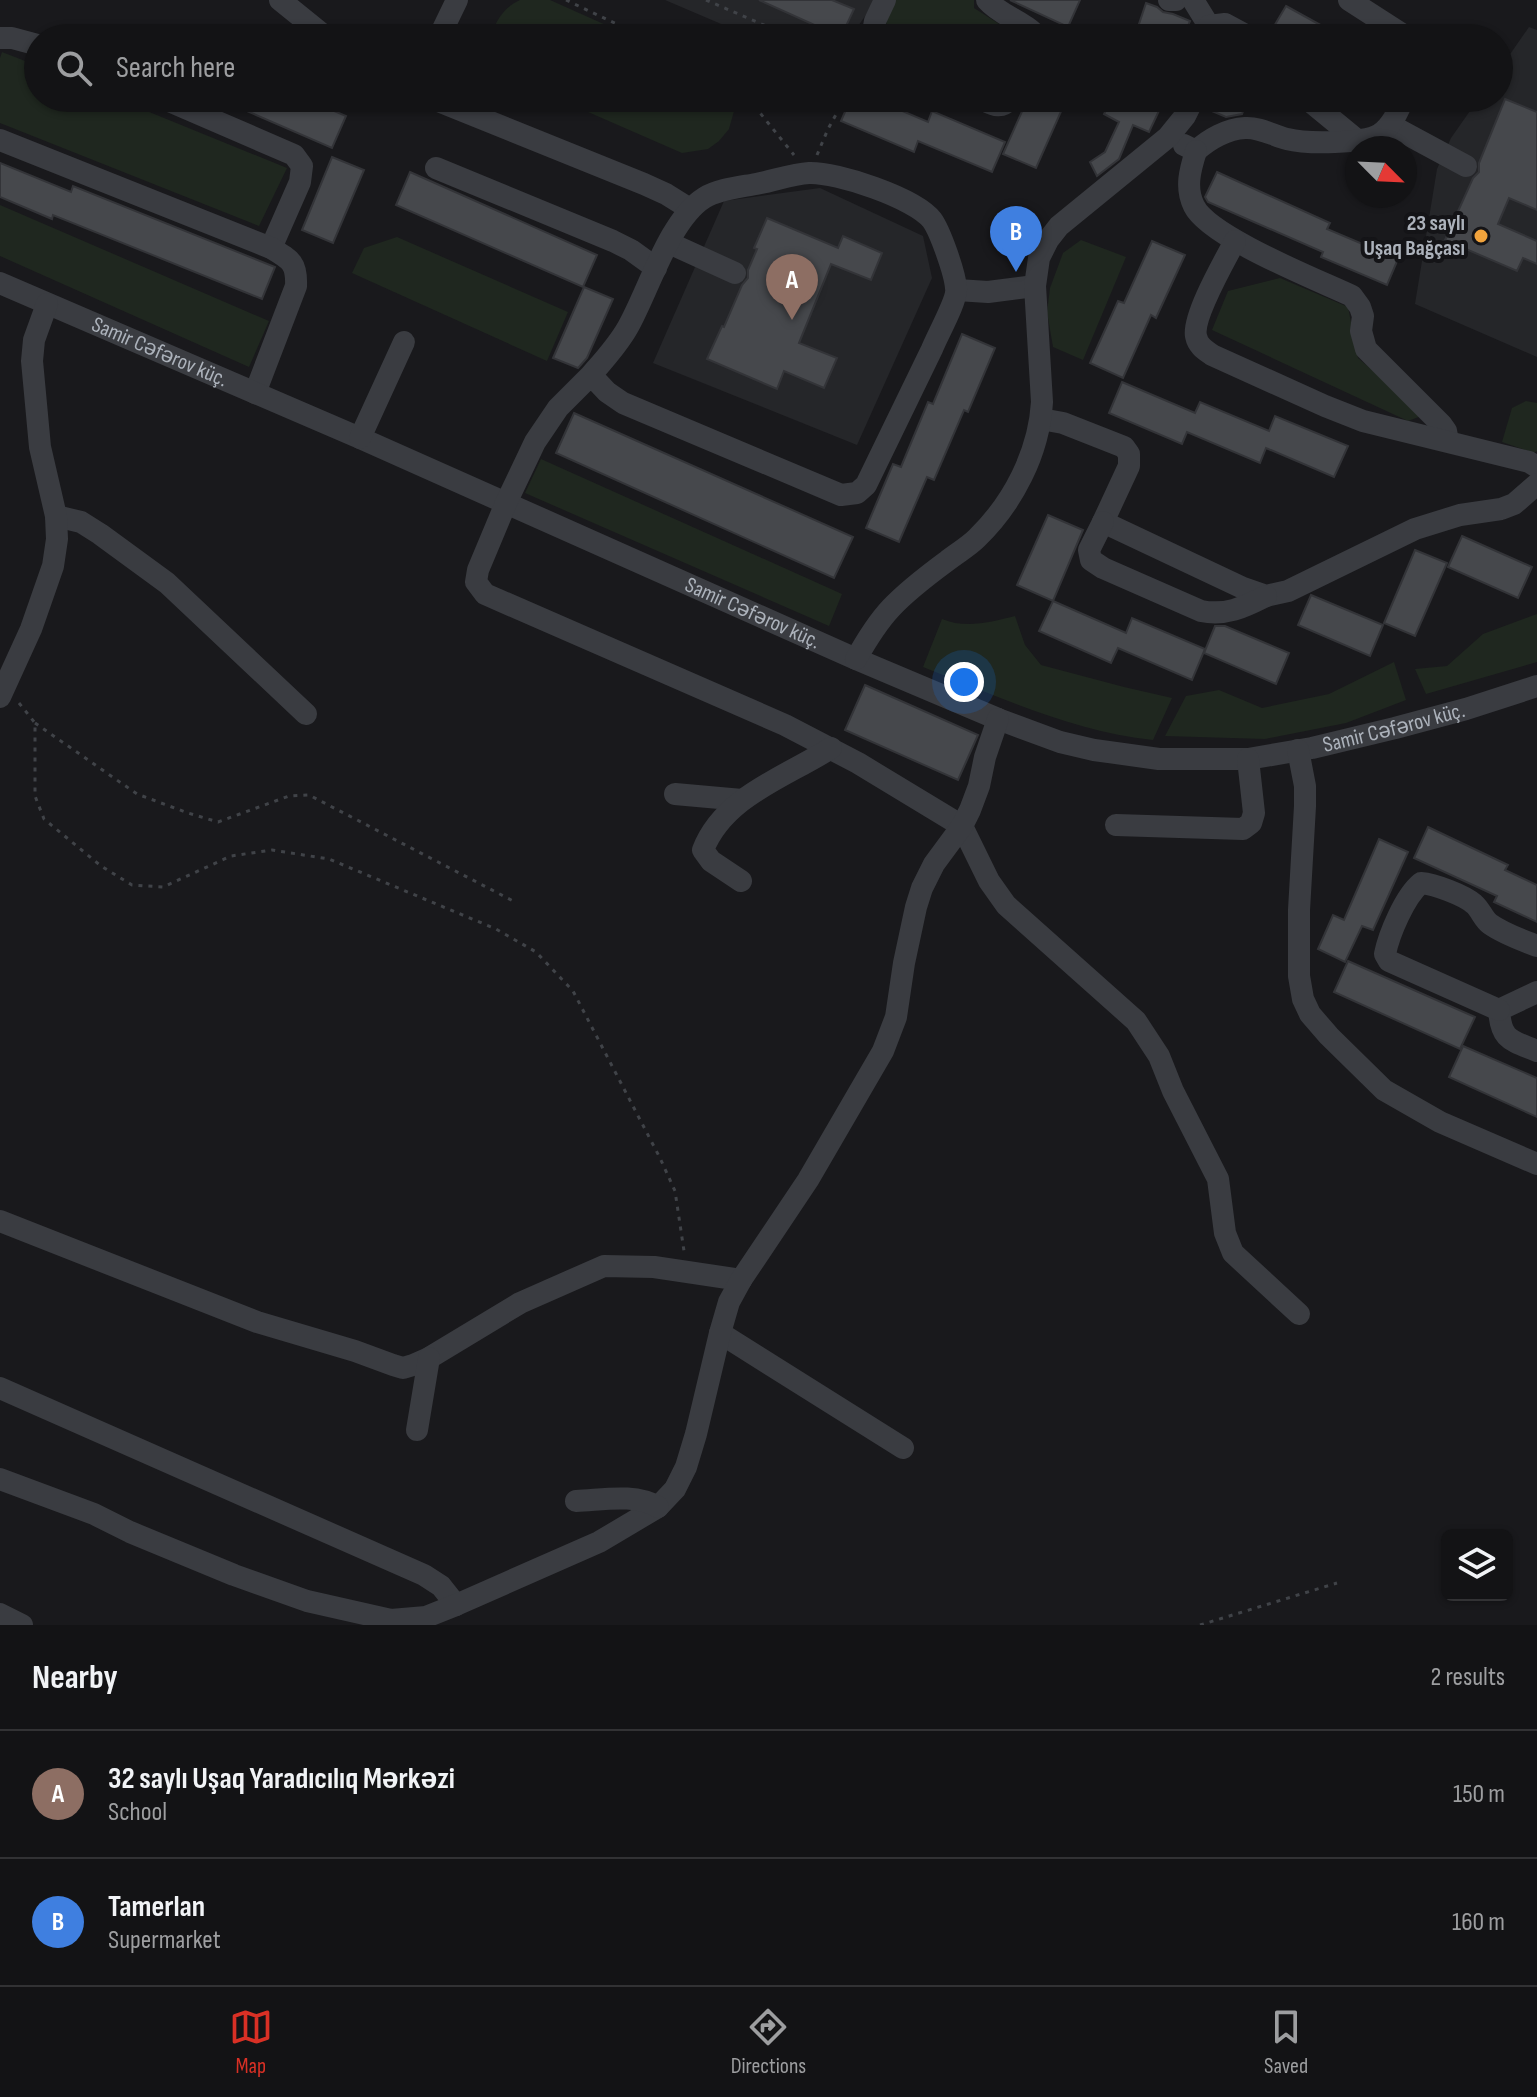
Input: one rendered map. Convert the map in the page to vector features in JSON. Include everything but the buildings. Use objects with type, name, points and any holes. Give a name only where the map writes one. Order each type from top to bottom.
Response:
[{"type":"street","points":[[280,0],[310,24]]},
{"type":"street","points":[[445,24],[457,0]]},
{"type":"street","points":[[874,24],[885,0]]},
{"type":"street","points":[[987,0],[1022,24]]},
{"type":"street","points":[[1169,0],[1176,0]]},
{"type":"street","points":[[1193,0],[1206,24]]},
{"type":"street","points":[[1349,0],[1386,24]]},
{"type":"street","points":[[0,38],[24,41]]},
{"type":"street","points":[[194,112],[294,155],[302,166],[300,182],[271,248]]},
{"type":"street","points":[[466,112],[644,184],[690,209]]},
{"type":"street","points":[[856,659],[875,626],[892,607],[975,540],[998,515],[1030,457],[1036,443],[1042,402],[1035,286],[1039,258],[1048,240],[1059,226],[1168,137],[1187,112]]},
{"type":"street","points":[[1323,112],[1352,136]]},
{"type":"street","points":[[1374,136],[1390,125],[1397,112]]},
{"type":"street","points":[[1390,125],[1466,166]]},
{"type":"street","points":[[1345,140],[1303,142],[1252,128],[1241,128],[1208,140],[1196,151],[1189,174],[1190,194],[1195,208],[1207,222],[1235,241],[1352,296],[1363,316],[1361,331],[1366,349],[1441,424],[1448,441]]},
{"type":"street","points":[[1168,137],[1196,151]]},
{"type":"street","points":[[0,140],[271,248],[290,259],[297,273],[296,286],[255,393]]},
{"type":"street","points":[[436,168],[603,237],[631,250],[656,268]]},
{"type":"street","points":[[591,375],[623,403],[841,495],[857,493],[866,485],[957,290],[941,237],[932,220],[919,207],[897,197],[837,177],[809,173],[732,189],[706,197],[690,209],[669,243],[628,327],[612,351],[558,408],[535,442],[506,503],[476,582],[485,594],[831,748],[962,826],[989,881],[1006,905],[1136,1021],[1159,1056],[1173,1091],[1218,1179],[1225,1233],[1233,1253],[1299,1314]]},
{"type":"street","points":[[1235,241],[1197,318],[1195,335],[1201,347],[1255,375],[1363,421],[1529,462],[1537,467]]},
{"type":"street","points":[[669,243],[735,273]]},
{"type":"street","name":"Samir Cəfərov küç.","points":[[0,283],[360,438],[856,659],[1060,742],[1125,756],[1248,759],[1395,728],[1537,686]]},
{"type":"street","points":[[957,290],[988,292],[1035,286]]},
{"type":"street","points":[[3,692],[31,629],[53,566],[57,539],[56,516],[40,447],[32,361],[34,340],[47,304]]},
{"type":"street","points":[[360,438],[404,342]]},
{"type":"street","points":[[1041,419],[1063,423],[1124,447],[1129,454],[1129,466],[1089,550],[1091,560],[1201,611],[1216,614],[1238,610],[1266,596],[1288,591],[1438,520],[1514,504],[1537,484]]},
{"type":"street","points":[[56,516],[81,522],[167,583],[306,714]]},
{"type":"street","points":[[1103,522],[1266,596]]},
{"type":"street","points":[[0,1479],[94,1514],[234,1575],[307,1601],[391,1620],[426,1617],[456,1605],[599,1542],[658,1507],[675,1489],[686,1467],[729,1302],[808,1180],[883,1051],[896,1017],[904,963],[922,888],[934,864],[962,826],[979,786],[998,719]]},
{"type":"street","points":[[741,881],[711,861],[703,850],[708,837],[724,815],[742,800],[831,748]]},
{"type":"street","points":[[1298,750],[1305,786],[1299,976],[1303,999],[1310,1014],[1384,1090],[1440,1122],[1537,1164]]},
{"type":"street","points":[[1116,825],[1243,829],[1251,823],[1254,813],[1248,759]]},
{"type":"street","points":[[675,794],[742,800]]},
{"type":"street","points":[[1537,946],[1486,922],[1475,905],[1465,898],[1421,883],[1412,891],[1387,943],[1385,954],[1389,961],[1499,1010],[1537,992]]},
{"type":"street","points":[[1499,1010],[1500,1029],[1509,1038],[1537,1051]]},
{"type":"street","points":[[0,1221],[257,1322],[403,1368],[429,1358],[520,1303],[604,1266],[654,1267],[741,1280]]},
{"type":"street","points":[[720,1333],[903,1448]]},
{"type":"street","points":[[417,1430],[429,1358]]},
{"type":"street","points":[[0,1388],[424,1575],[441,1586],[456,1605]]},
{"type":"street","points":[[576,1501],[634,1499],[658,1507]]},
{"type":"street","points":[[0,1614],[22,1625]]},
{"type":"path","points":[[566,0],[617,24]]},
{"type":"path","points":[[706,0],[762,24]]},
{"type":"path","points":[[759,112],[809,173],[837,112]]},
{"type":"path","points":[[3,692],[35,723],[137,794],[218,822],[289,796],[309,795],[517,903]]},
{"type":"path","points":[[35,723],[35,796],[44,819],[101,866],[132,885],[163,887],[231,856],[272,850],[329,859],[496,929],[536,952],[573,991],[670,1180],[675,1191],[687,1271]]},
{"type":"path","points":[[1200,1625],[1337,1583]]},
{"type":"shaded area","points":[[520,0],[550,0],[604,24],[496,24],[509,7]]},
{"type":"shaded area","points":[[665,0],[876,0],[860,24],[721,24]]},
{"type":"shaded area","points":[[895,0],[974,0],[974,8],[999,24],[886,24],[889,7]]},
{"type":"shaded area","name":"23 saylı Uşaq Bağçası","points":[[1529,27],[1537,30],[1537,357],[1415,304],[1437,169],[1451,138],[1469,112],[1513,112],[1513,50]]},
{"type":"shaded area","points":[[2,52],[24,61],[24,112],[149,112],[287,168],[259,226],[0,123]]},
{"type":"shaded area","points":[[588,112],[734,112],[729,129],[719,141],[708,149],[682,153]]},
{"type":"shaded area","points":[[820,188],[923,236],[932,278],[857,445],[653,363],[724,201]]},
{"type":"shaded area","points":[[0,205],[269,321],[249,367],[0,256]]},
{"type":"shaded area","points":[[397,237],[568,312],[547,361],[352,273],[364,248]]},
{"type":"shaded area","points":[[1081,240],[1126,257],[1083,360],[1053,347],[1047,312],[1050,288],[1063,253]]},
{"type":"shaded area","points":[[1280,278],[1348,307],[1358,358],[1424,415],[1408,421],[1212,330],[1228,291]]},
{"type":"shaded area","points":[[1526,401],[1537,403],[1537,451],[1534,453],[1502,442],[1512,408]]},
{"type":"shaded area","points":[[541,459],[842,594],[829,626],[525,493]]},
{"type":"shaded area","points":[[1537,614],[1537,662],[1426,694],[1415,669],[1447,666],[1483,634]]},
{"type":"shaded area","points":[[1015,616],[1025,645],[1041,665],[1172,698],[1153,740],[1123,736],[1065,721],[923,667],[942,619],[969,624]]},
{"type":"shaded area","points":[[1394,662],[1406,700],[1346,723],[1265,739],[1165,736],[1186,696],[1219,690],[1262,708],[1329,694]]},
{"type":"place","name":"23 saylı Uşaq Bağçası","points":[[1481,236]]},
{"type":"place","name":"Tamerlan","points":[[1016,272]]},
{"type":"place","name":"32 saylı Uşaq Yaradıcılıq Mərkəzi","points":[[792,320]]}]
